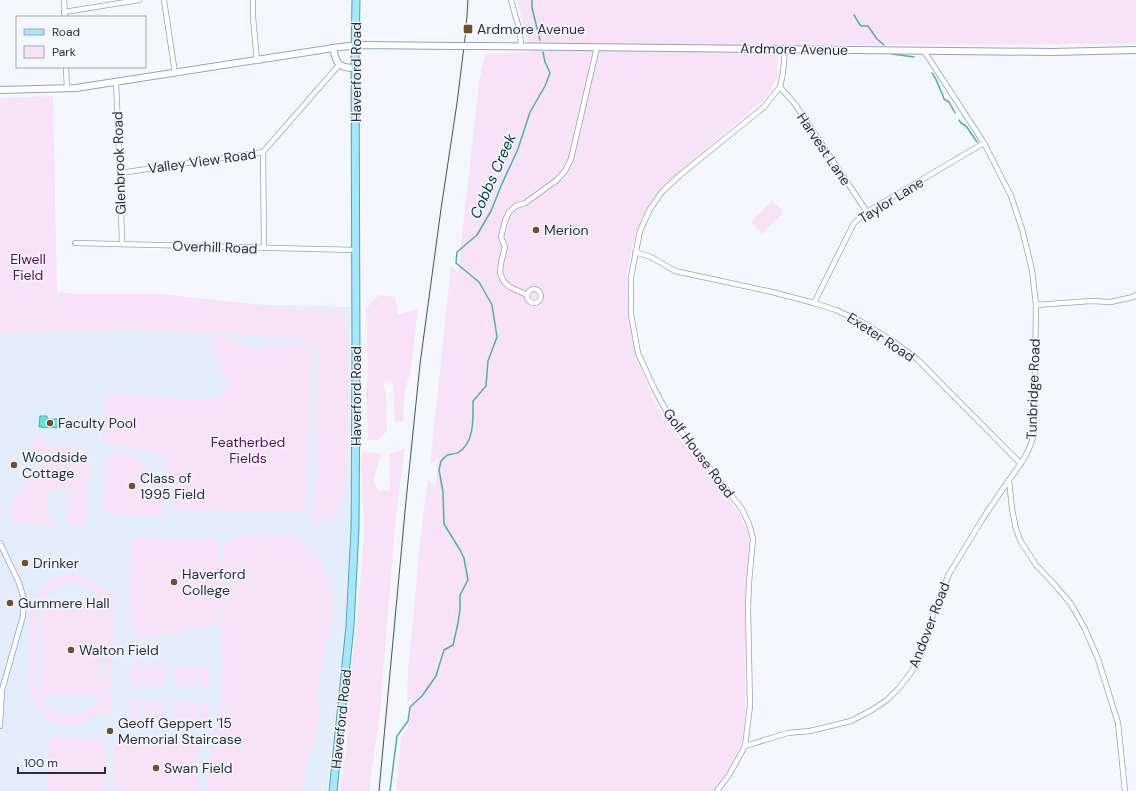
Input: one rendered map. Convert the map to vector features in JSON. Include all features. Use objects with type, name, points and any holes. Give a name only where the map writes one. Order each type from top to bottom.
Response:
[{"type":"main road","name":"Haverford Road","points":[[333,791],[350,626],[355,528],[356,0]]},
{"type":"street","points":[[64,0],[64,15],[139,0]]},
{"type":"street","points":[[164,0],[175,73]]},
{"type":"street","points":[[254,0],[253,17],[256,61]]},
{"type":"street","points":[[511,0],[520,32],[521,47]]},
{"type":"street","name":"Ardmore Avenue","points":[[0,90],[67,89],[333,48],[355,46],[1052,52],[1136,50]]},
{"type":"street","points":[[527,295],[510,287],[504,282],[500,273],[500,263],[505,247],[502,237],[505,221],[509,212],[516,206],[525,203],[557,180],[565,171],[572,159],[597,47]]},
{"type":"street","points":[[333,48],[335,58],[339,65],[346,68],[355,68]]},
{"type":"street","name":"Golf House Road","points":[[717,791],[729,775],[745,746],[750,706],[748,608],[753,539],[749,524],[742,509],[670,418],[654,388],[638,353],[631,314],[631,277],[640,231],[650,209],[662,192],[680,175],[764,107],[780,87],[785,49]]},
{"type":"street","name":"Tunbridge Road","points":[[924,51],[984,143],[1011,196],[1022,229],[1032,270],[1036,304],[1034,432],[1032,442],[1021,464],[1009,480]]},
{"type":"street","name":"Valley View Road","points":[[120,174],[263,152],[339,65]]},
{"type":"street","points":[[66,68],[67,89]]},
{"type":"street","name":"Glenbrook Road","points":[[116,82],[122,243]]},
{"type":"street","name":"Harvest Lane","points":[[780,87],[795,104],[867,212]]},
{"type":"street","name":"Taylor Lane","points":[[814,303],[854,223],[867,212],[984,143]]},
{"type":"street","points":[[263,152],[264,248]]},
{"type":"street","name":"Overhill Road","points":[[75,243],[356,250]]},
{"type":"street","name":"Exeter Road","points":[[635,252],[651,257],[675,271],[772,292],[814,303],[836,310],[862,322],[891,340],[917,360],[1021,464]]},
{"type":"street","points":[[1036,304],[1111,302],[1136,296]]},
{"type":"street","points":[[1009,480],[1012,510],[1020,540],[1036,565],[1071,604],[1085,629],[1098,659],[1118,723],[1125,791]]},
{"type":"street","name":"Andover Road","points":[[745,746],[788,733],[810,731],[851,721],[887,700],[899,688],[919,660],[934,611],[949,574],[985,515],[1009,480]]},
{"type":"street","points":[[0,542],[19,583],[24,599],[23,616],[2,690],[0,726]]},
{"type":"shaded area","name":"Haverford College","points":[[0,297],[351,307],[349,537],[345,626],[327,791],[0,791]]},
{"type":"shaded area","name":"Faculty Pool","points":[[40,416],[47,416],[47,419],[62,419],[61,428],[39,427]]},
{"type":"green space","points":[[517,0],[1136,0],[1136,44],[779,45],[777,77],[771,90],[764,99],[677,174],[660,190],[648,207],[637,229],[631,251],[627,277],[629,315],[635,352],[649,389],[664,419],[738,511],[749,537],[745,659],[745,718],[741,744],[726,774],[713,791],[396,791],[401,737],[408,728],[412,698],[407,703],[408,670],[420,540],[428,480],[435,487],[438,458],[430,465],[451,266],[458,272],[479,82],[485,54],[530,52]]},
{"type":"green space","name":"Elwell Field","points":[[53,96],[57,292],[76,294],[162,294],[304,310],[345,311],[347,327],[348,441],[344,499],[338,516],[317,521],[311,516],[317,481],[316,406],[319,348],[305,341],[249,335],[130,330],[0,333],[0,98]]},
{"type":"green space","points":[[772,200],[784,212],[762,234],[751,222]]},
{"type":"green space","points":[[379,295],[395,297],[398,314],[418,309],[410,376],[405,388],[403,421],[395,422],[393,383],[388,380],[383,386],[386,393],[387,431],[378,440],[368,440],[366,394],[368,362],[366,308]]},
{"type":"green space","name":"Featherbed Fields","points":[[216,335],[260,348],[278,345],[313,346],[306,512],[176,510],[175,506],[172,506],[172,494],[163,454],[102,441],[105,399],[112,392],[192,400],[217,398],[228,384],[219,366],[212,341]]},
{"type":"green space","points":[[39,434],[48,445],[69,445],[77,461],[83,462],[83,448],[88,446],[89,478],[85,524],[67,524],[69,503],[68,493],[60,486],[47,494],[48,515],[56,525],[23,523],[13,524],[9,519],[10,509],[29,480],[41,475],[43,466],[32,442]]},
{"type":"green space","points":[[405,448],[396,515],[379,724],[371,774],[370,791],[340,791],[347,745],[347,717],[362,564],[364,526],[361,462],[363,451],[381,454],[373,481],[378,491],[390,490],[389,454]]},
{"type":"green space","name":"Class of 1995 Field","points":[[108,453],[131,456],[138,459],[150,469],[155,475],[162,489],[163,516],[125,515],[107,512],[104,508],[104,491]]},
{"type":"green space","points":[[260,534],[294,535],[313,555],[328,575],[333,609],[317,691],[320,722],[309,757],[301,791],[205,791],[207,770],[220,705],[223,671],[220,598],[225,542],[238,536]]},
{"type":"green space","points":[[131,537],[215,540],[220,546],[218,625],[193,628],[184,633],[140,637],[131,629],[129,605]]},
{"type":"green space","points":[[67,575],[78,576],[98,585],[106,593],[106,589],[114,590],[111,716],[103,716],[103,709],[94,717],[84,722],[63,724],[44,716],[36,708],[31,697],[28,687],[28,676],[29,629],[32,605],[36,595],[43,586],[53,580]],"holes":[[[71,583],[84,585],[94,591],[100,598],[104,607],[106,629],[105,680],[103,689],[102,681],[105,622],[102,622],[100,690],[103,690],[101,696],[92,708],[82,712],[71,713],[70,717],[68,717],[68,713],[56,711],[48,707],[42,702],[39,694],[36,677],[38,614],[42,602],[49,592],[65,584]]]},
{"type":"green space","name":"Walton Field","points":[[42,603],[102,605],[99,696],[40,695]]},
{"type":"green space","points":[[132,663],[142,664],[141,684],[132,684]]},
{"type":"green space","points":[[144,664],[154,664],[153,685],[144,684]]},
{"type":"green space","points":[[157,664],[166,664],[165,685],[156,685]]},
{"type":"green space","points":[[175,665],[185,665],[184,686],[175,685]]},
{"type":"green space","points":[[187,665],[197,665],[196,686],[187,686]]},
{"type":"green space","points":[[200,665],[209,666],[208,686],[199,686]]},
{"type":"green space","points":[[131,700],[141,701],[140,721],[130,721]]},
{"type":"green space","points":[[143,701],[153,701],[152,722],[143,721]]},
{"type":"green space","points":[[155,701],[165,702],[164,722],[155,722]]},
{"type":"green space","points":[[174,702],[184,702],[183,723],[174,722]]},
{"type":"green space","points":[[187,702],[196,703],[195,723],[186,723]]},
{"type":"green space","points":[[199,703],[208,703],[207,724],[198,723]]},
{"type":"green space","points":[[49,737],[106,739],[104,791],[47,791]]},
{"type":"green space","name":"Swan Field","points":[[114,742],[199,746],[198,791],[113,791]]},
{"type":"waterway","name":"Cobbs Creek","points":[[532,0],[532,8],[540,40]]},
{"type":"waterway","points":[[854,15],[860,25],[868,26],[877,39],[884,45]]},
{"type":"waterway","name":"Cobbs Creek","points":[[390,791],[397,736],[408,721],[410,707],[422,696],[436,676],[444,650],[453,645],[460,609],[460,595],[468,580],[464,558],[444,524],[443,492],[439,470],[441,461],[447,455],[459,452],[468,442],[472,429],[473,401],[486,386],[488,361],[497,337],[492,305],[479,282],[456,263],[457,252],[477,235],[491,211],[518,149],[530,112],[545,86],[550,73],[545,62],[543,52]]},
{"type":"waterway","points":[[892,54],[914,57]]},
{"type":"waterway","points":[[932,73],[944,99],[949,102],[955,113]]},
{"type":"waterway","points":[[959,120],[966,126],[977,142]]},
{"type":"tram line","points":[[379,791],[420,364],[457,103],[468,0]]},
{"type":"place","name":"Ardmore Avenue","points":[[468,29]]},
{"type":"place","name":"Merion","points":[[536,230]]},
{"type":"place","name":"Faculty Pool","points":[[50,423]]},
{"type":"place","name":"Woodside Cottage","points":[[14,465]]},
{"type":"place","name":"Class of 1995 Field","points":[[132,486]]},
{"type":"place","name":"Drinker","points":[[25,563]]},
{"type":"place","name":"Haverford College","points":[[174,582]]},
{"type":"place","name":"Gummere Hall","points":[[10,603]]},
{"type":"place","name":"Walton Field","points":[[71,650]]},
{"type":"place","name":"Geoff Geppert '15 Memorial Staircase","points":[[110,731]]},
{"type":"place","name":"Swan Field","points":[[156,768]]}]
